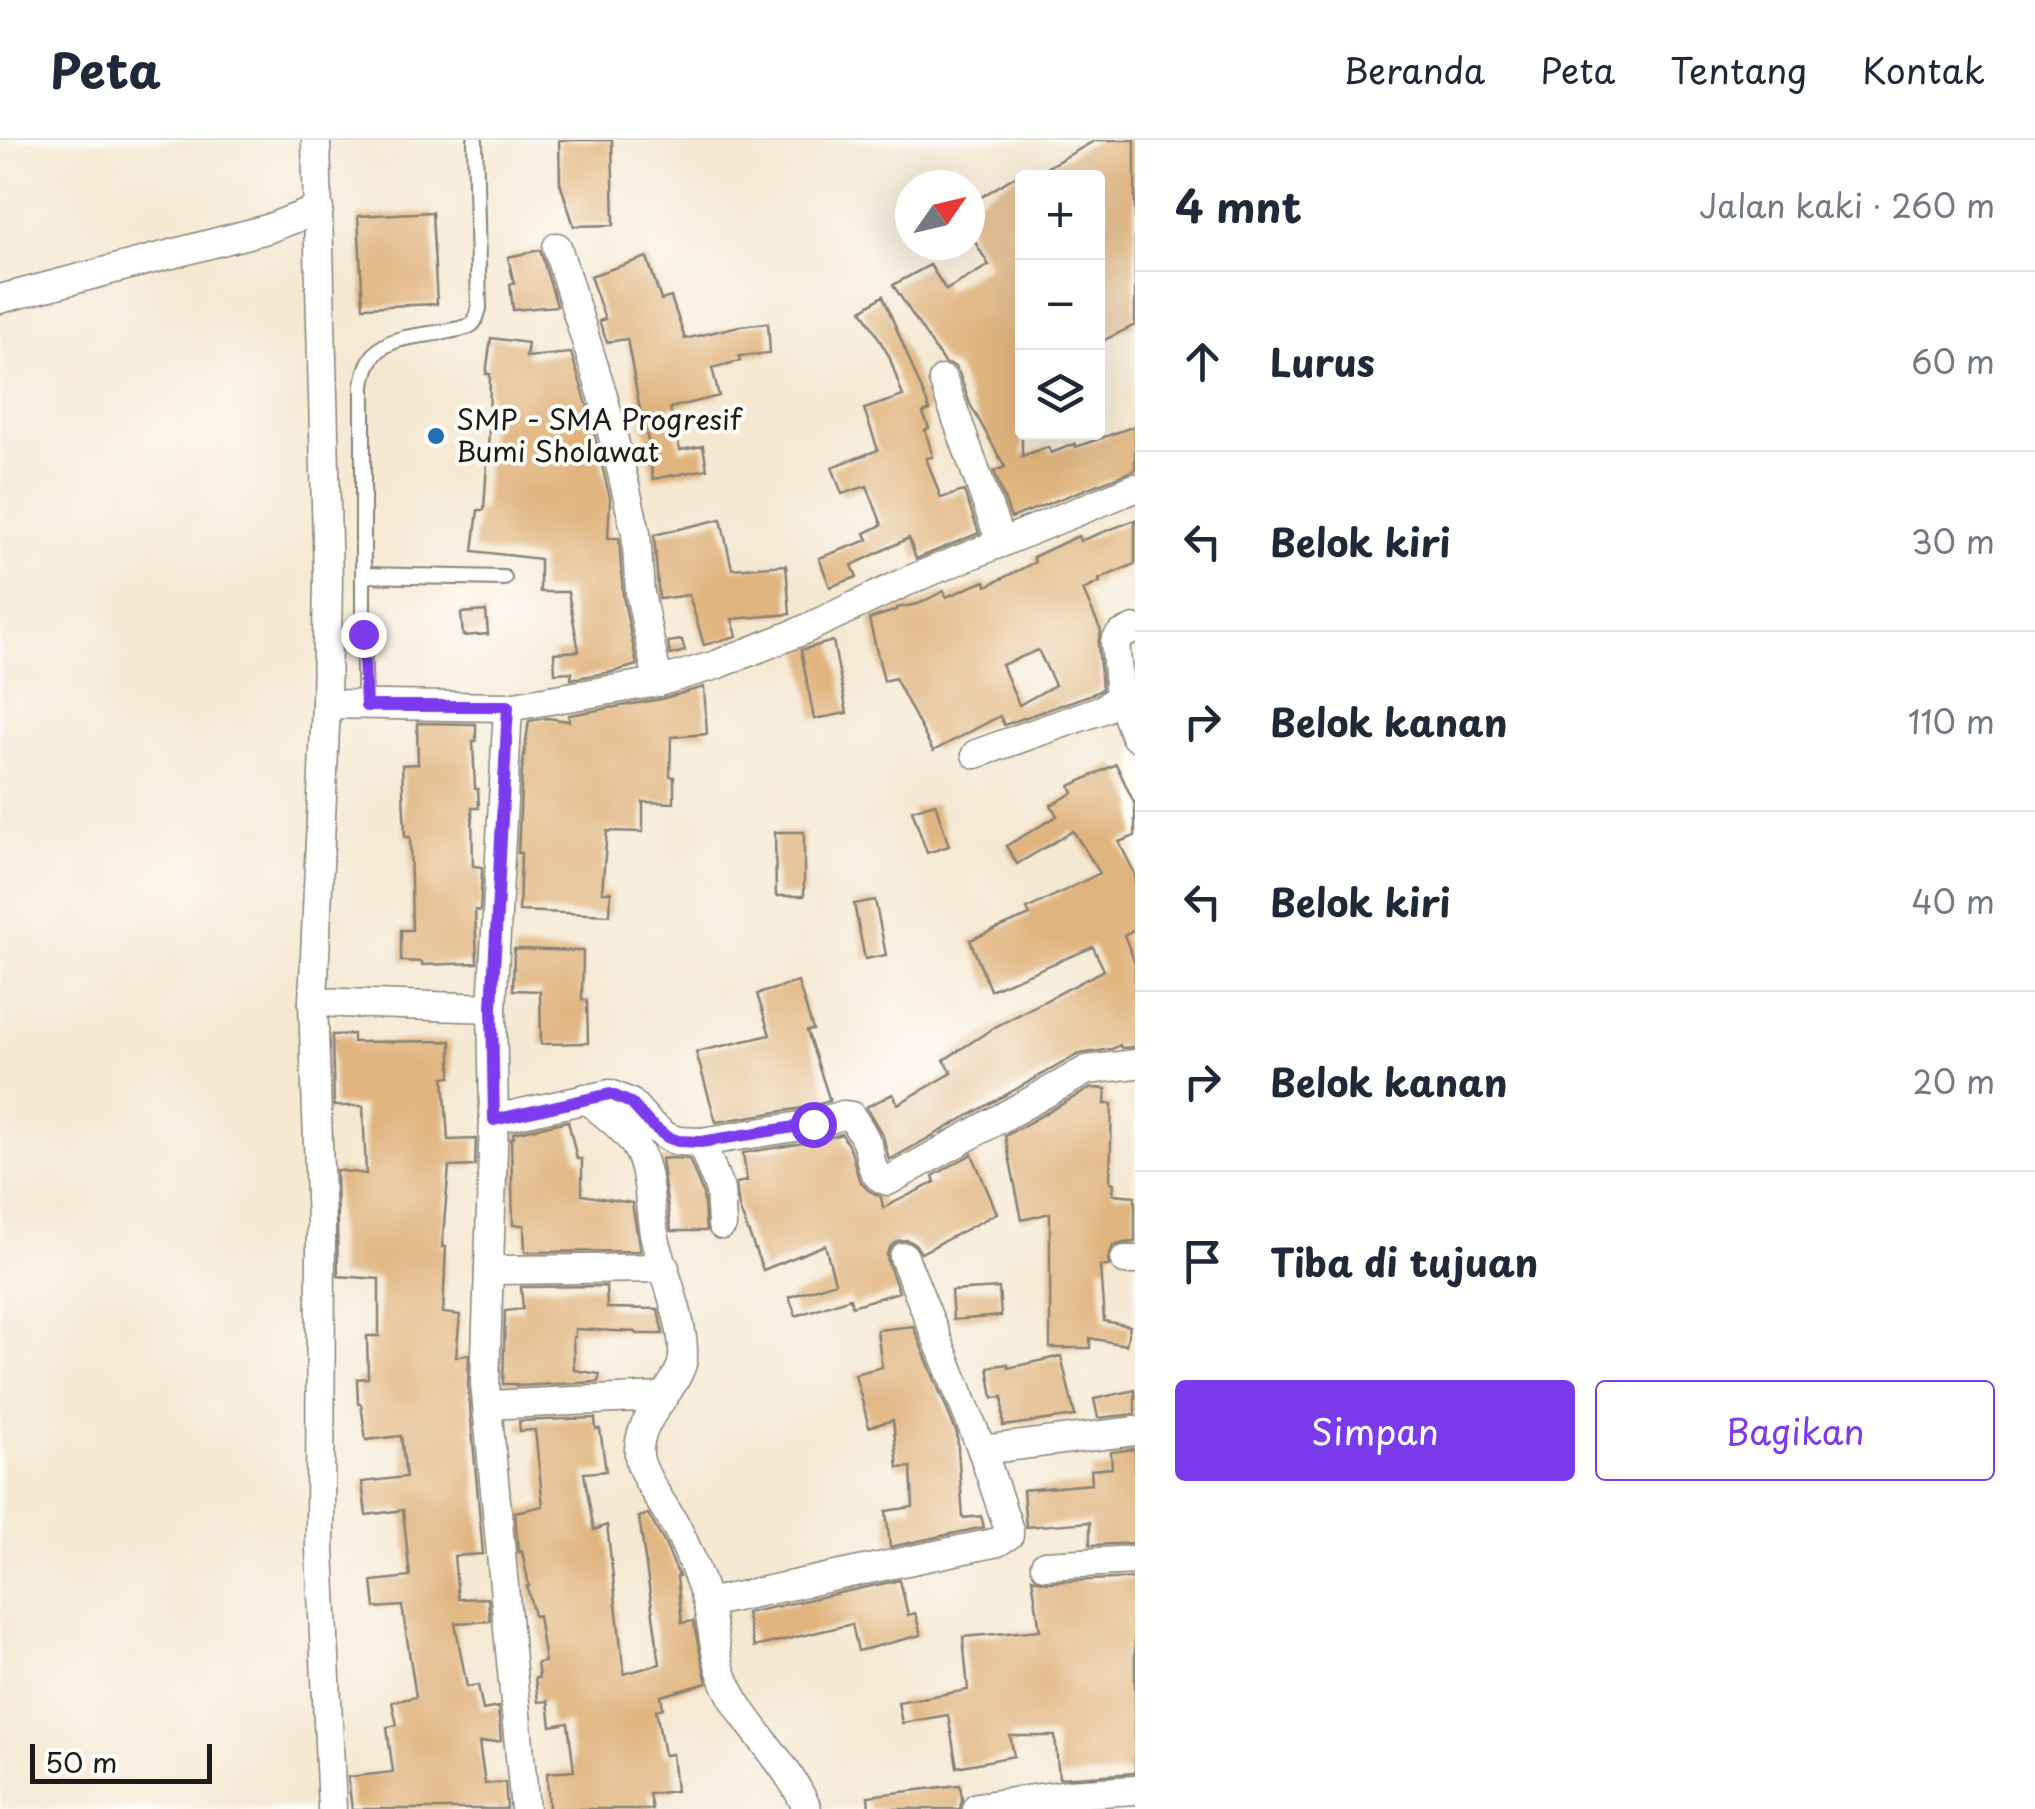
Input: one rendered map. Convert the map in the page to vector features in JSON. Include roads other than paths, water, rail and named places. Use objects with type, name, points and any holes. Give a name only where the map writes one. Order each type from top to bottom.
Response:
[{"type":"street","points":[[316,140],[328,578],[313,1002],[321,1226],[320,1549],[332,1809]]},
{"type":"street","points":[[0,299],[267,228],[319,210]]},
{"type":"street","points":[[556,247],[603,396],[622,473],[636,533],[640,593],[658,682]]},
{"type":"street","points":[[944,380],[1001,543]]},
{"type":"street","points":[[326,704],[508,706],[658,682],[716,665],[789,636],[912,578],[1135,488]]},
{"type":"street","points":[[1135,629],[1120,635],[1115,642],[1120,697],[1135,736]]},
{"type":"street","points":[[976,754],[1103,709],[1120,697]]},
{"type":"street","points":[[508,706],[492,1008],[494,1120],[485,1384],[525,1809]]},
{"type":"street","points":[[313,1002],[492,1008]]},
{"type":"street","points":[[494,1120],[596,1096],[631,1103],[667,1137],[701,1142],[813,1124],[844,1115],[850,1116],[860,1128],[871,1166],[880,1178],[888,1180],[1087,1070],[1135,1064]]},
{"type":"street","points":[[596,1096],[638,1151],[644,1168],[656,1244],[684,1352],[681,1368],[653,1409],[640,1439],[640,1464],[714,1602],[719,1664],[729,1690],[799,1788],[807,1809]]},
{"type":"street","points":[[701,1142],[720,1190],[722,1224]]},
{"type":"street","points":[[714,1602],[1004,1540],[1009,1530],[982,1450],[904,1256]]},
{"type":"street","points":[[488,1270],[665,1268]]},
{"type":"street","points":[[487,1405],[662,1397]]},
{"type":"street","points":[[982,1450],[1135,1431]]},
{"type":"street","points":[[1045,1566],[1135,1560]]},
{"type":"street","points":[[977,1808],[1068,1794],[1135,1790]]},
{"type":"lane","points":[[366,706],[365,367],[373,353],[385,345],[468,327],[476,318],[479,309],[475,140]]},
{"type":"lane","points":[[363,575],[504,578]]},
{"type":"place","name":"SMP - SMA Progresif Bumi Sholawat","points":[[436,436]]}]
